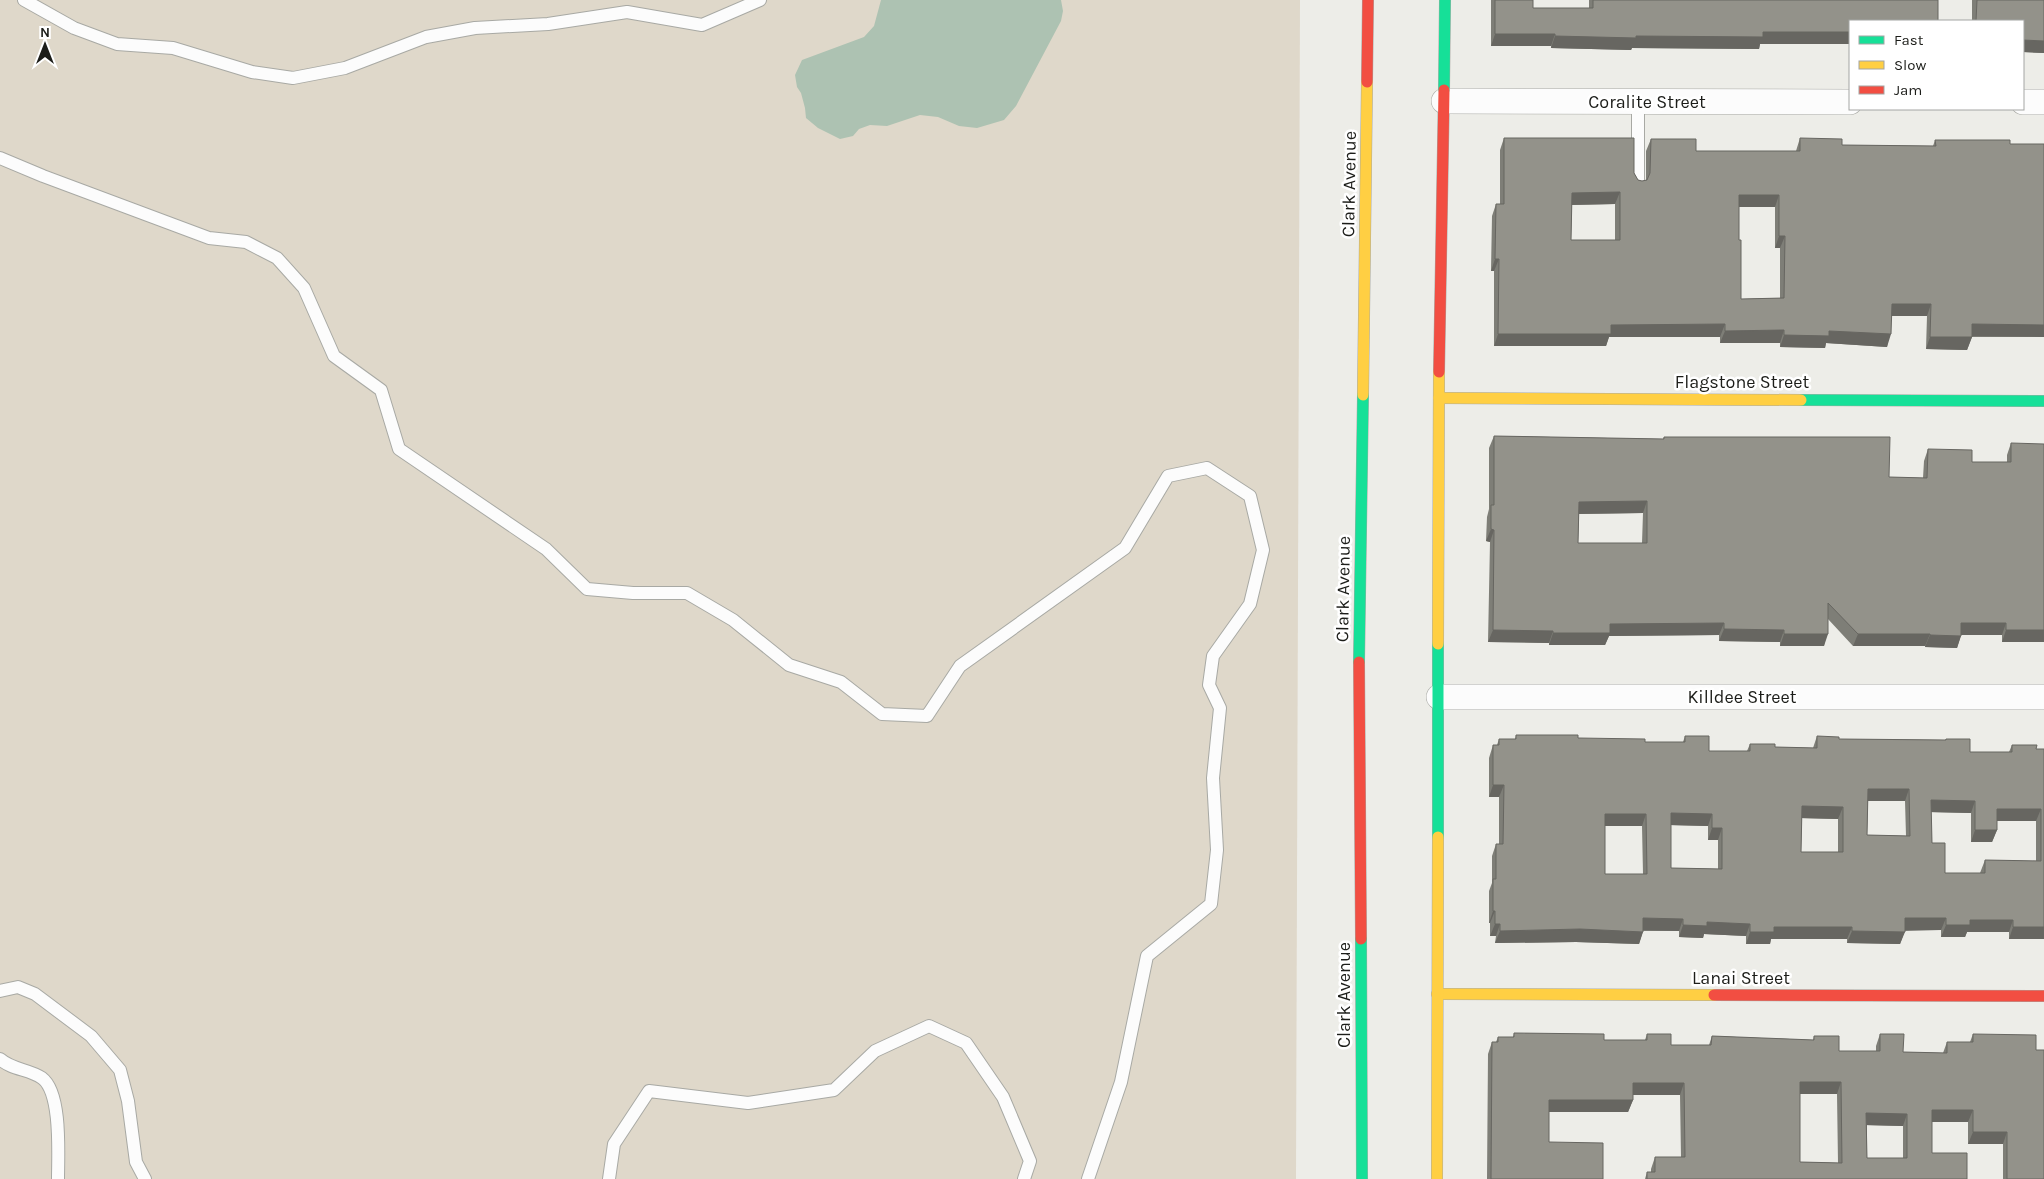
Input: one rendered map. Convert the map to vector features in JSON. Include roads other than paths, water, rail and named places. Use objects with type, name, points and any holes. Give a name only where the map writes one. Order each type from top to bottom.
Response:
[{"type":"street","name":"Clark Avenue","points":[[1362,1179],[1359,685],[1368,0]]},
{"type":"street","points":[[1437,1179],[1440,398],[1445,0]]},
{"type":"street","name":"Coralite Street","points":[[1444,101],[1849,102]]},
{"type":"street","points":[[2024,102],[2044,102]]},
{"type":"street","name":"Flagstone Street","points":[[1440,398],[2044,401]]},
{"type":"street","name":"Killdee Street","points":[[1439,697],[2044,697]]},
{"type":"street","name":"Lanai Street","points":[[1437,994],[2044,996]]},
{"type":"lane","points":[[24,0],[74,28],[117,44],[173,48],[252,72],[292,78],[345,68],[426,37],[475,28],[548,24],[627,12],[702,25],[760,0]]},
{"type":"lane","points":[[1638,102],[1638,185]]},
{"type":"lane","points":[[0,158],[209,238],[246,242],[277,258],[304,288],[334,356],[381,390],[399,449],[546,549],[587,589],[633,594],[687,594],[733,620],[789,665],[841,682],[882,714],[927,716],[960,666],[1125,548],[1168,476],[1207,468],[1250,496],[1263,550],[1250,604],[1213,656],[1209,685],[1220,708],[1213,778],[1217,850],[1211,904],[1147,956],[1121,1082],[1088,1179]]},
{"type":"lane","points":[[0,991],[18,987],[35,994],[91,1036],[120,1070],[128,1101],[136,1162],[145,1179]]},
{"type":"lane","points":[[609,1179],[614,1144],[649,1091],[748,1103],[834,1090],[875,1051],[929,1026],[966,1043],[1003,1097],[1030,1161],[1024,1179]]},
{"type":"lane","points":[[0,1059],[6,1064],[43,1079],[55,1101],[58,1179]]}]
